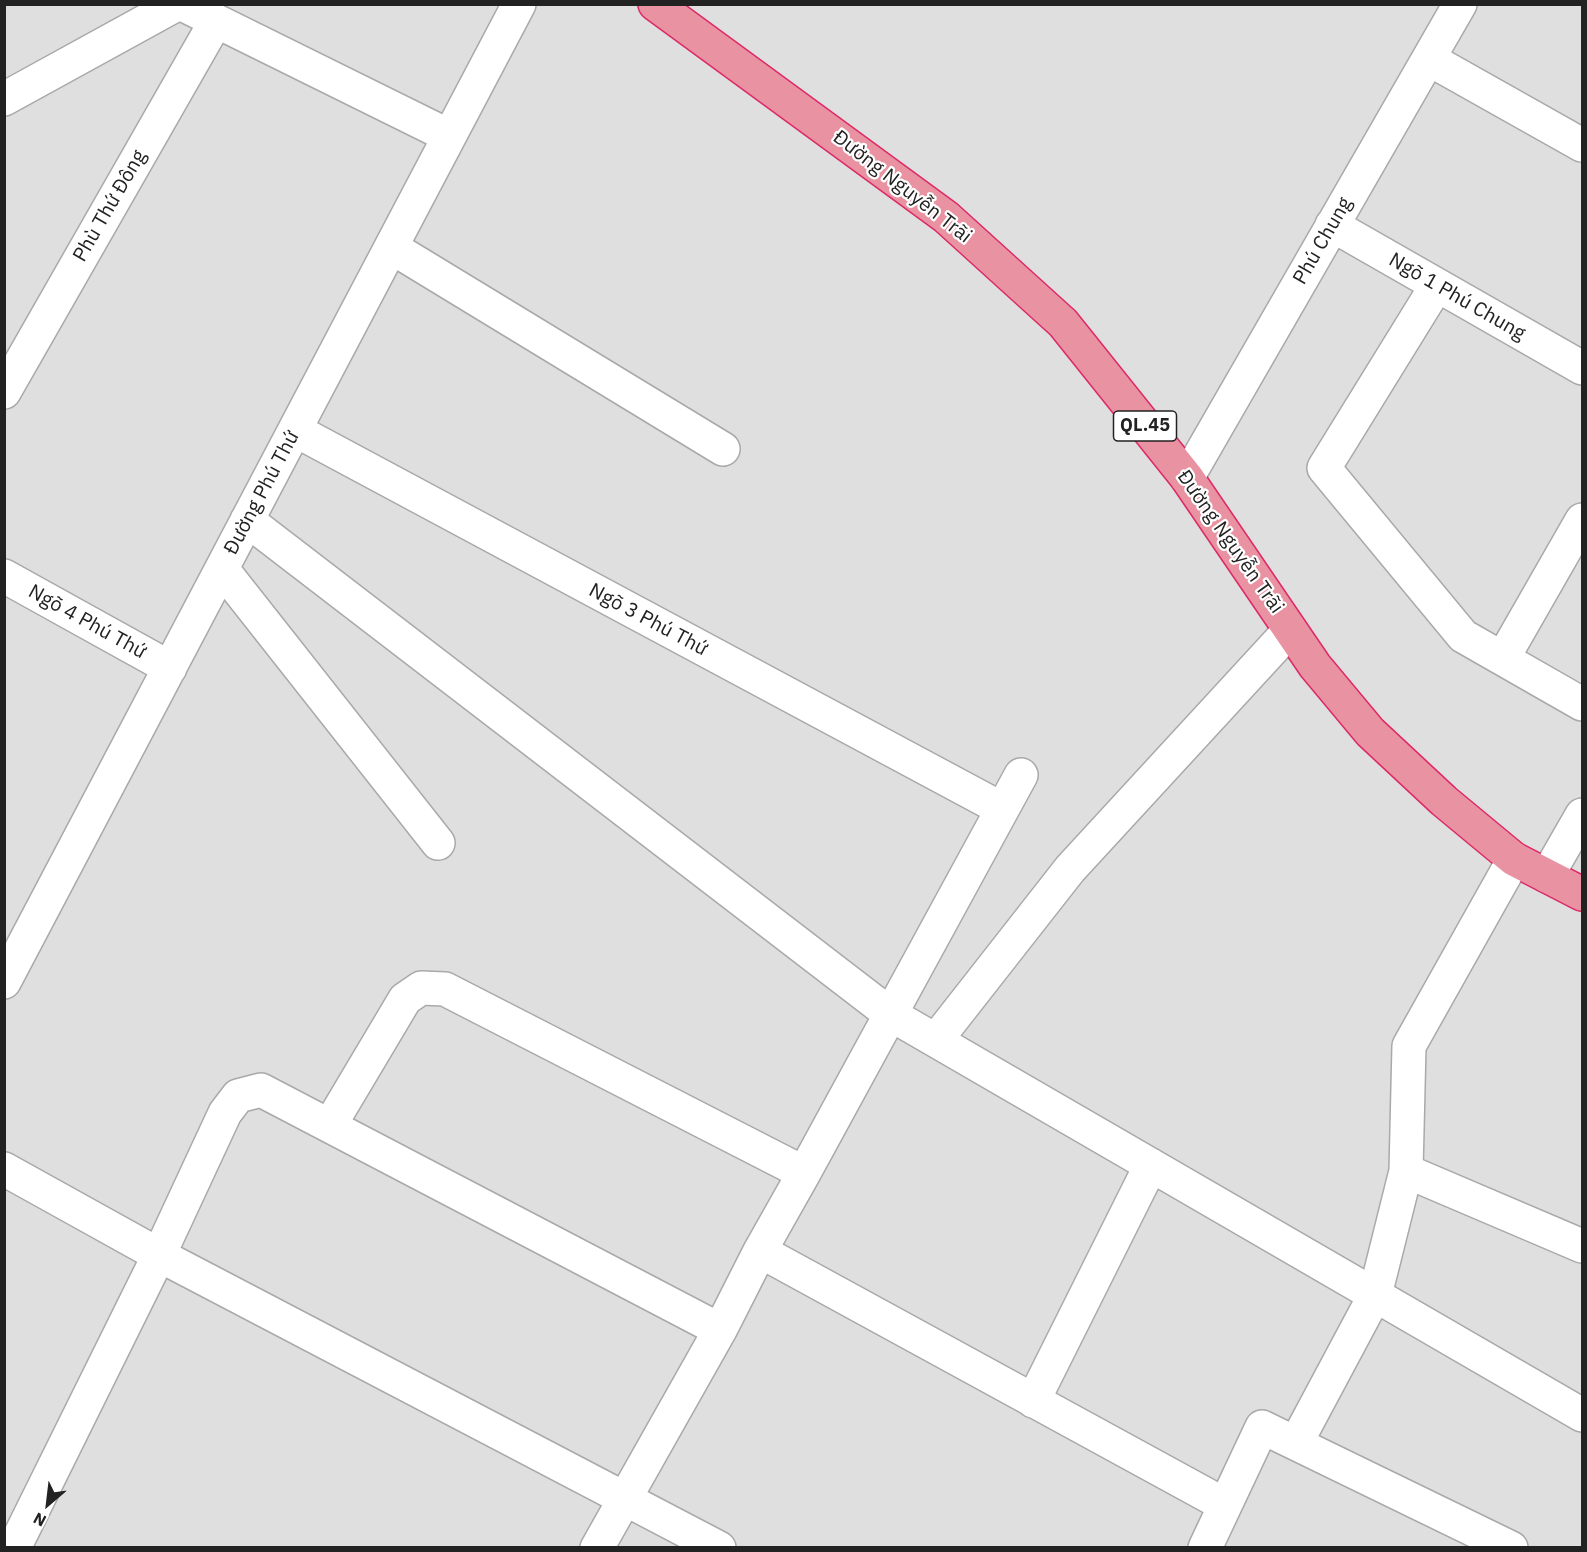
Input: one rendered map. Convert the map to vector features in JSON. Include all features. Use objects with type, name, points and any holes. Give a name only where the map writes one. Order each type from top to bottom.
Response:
[{"type":"highway","name":"Đường Nguyễn Trãi","points":[[655,4],[946,217],[1063,323],[1187,478],[1315,666],[1370,732],[1444,801],[1514,859],[1582,894]]},
{"type":"street","points":[[4,99],[177,4]]},
{"type":"street","points":[[182,4],[449,136]]},
{"type":"street","name":"Đường Phú Thứ","points":[[4,982],[519,4]]},
{"type":"street","name":"Phú Chung","points":[[1187,478],[1460,4]]},
{"type":"street","name":"Phù Thứ Đông","points":[[4,392],[216,21]]},
{"type":"street","points":[[1429,58],[1582,145]]},
{"type":"street","name":"Ngõ 1 Phú Chung","points":[[1332,225],[1582,368]]},
{"type":"street","points":[[391,247],[723,449]]},
{"type":"street","points":[[1437,285],[1324,468],[1463,636],[1582,704]]},
{"type":"street","name":"Ngõ 3 Phú Thứ","points":[[295,430],[1002,809]]},
{"type":"street","points":[[247,520],[890,1014],[1582,1415]]},
{"type":"street","points":[[1503,658],[1582,520]]},
{"type":"street","points":[[222,569],[438,843]]},
{"type":"street","name":"Ngõ 4 Phú Thứ","points":[[4,576],[170,668]]},
{"type":"street","points":[[936,1040],[1070,869],[1290,630]]},
{"type":"street","points":[[597,1548],[720,1330],[760,1251],[1021,775]]},
{"type":"street","points":[[1546,876],[1582,815]]},
{"type":"street","points":[[1296,1443],[1375,1295],[1407,1171],[1409,1046],[1514,859]]},
{"type":"street","points":[[330,1125],[405,999],[421,988],[445,989],[804,1173]]},
{"type":"street","points":[[14,1548],[159,1255],[225,1113],[238,1096],[261,1089],[720,1330]]},
{"type":"street","points":[[1033,1401],[1151,1165]]},
{"type":"street","points":[[4,1169],[159,1255],[719,1548]]},
{"type":"street","points":[[1407,1171],[1582,1246]]},
{"type":"street","points":[[760,1251],[1225,1505]]},
{"type":"street","points":[[1205,1548],[1262,1427],[1511,1548]]},
{"type":"shaded area","points":[[5,5],[1582,5],[1582,1547],[5,1547]]}]
